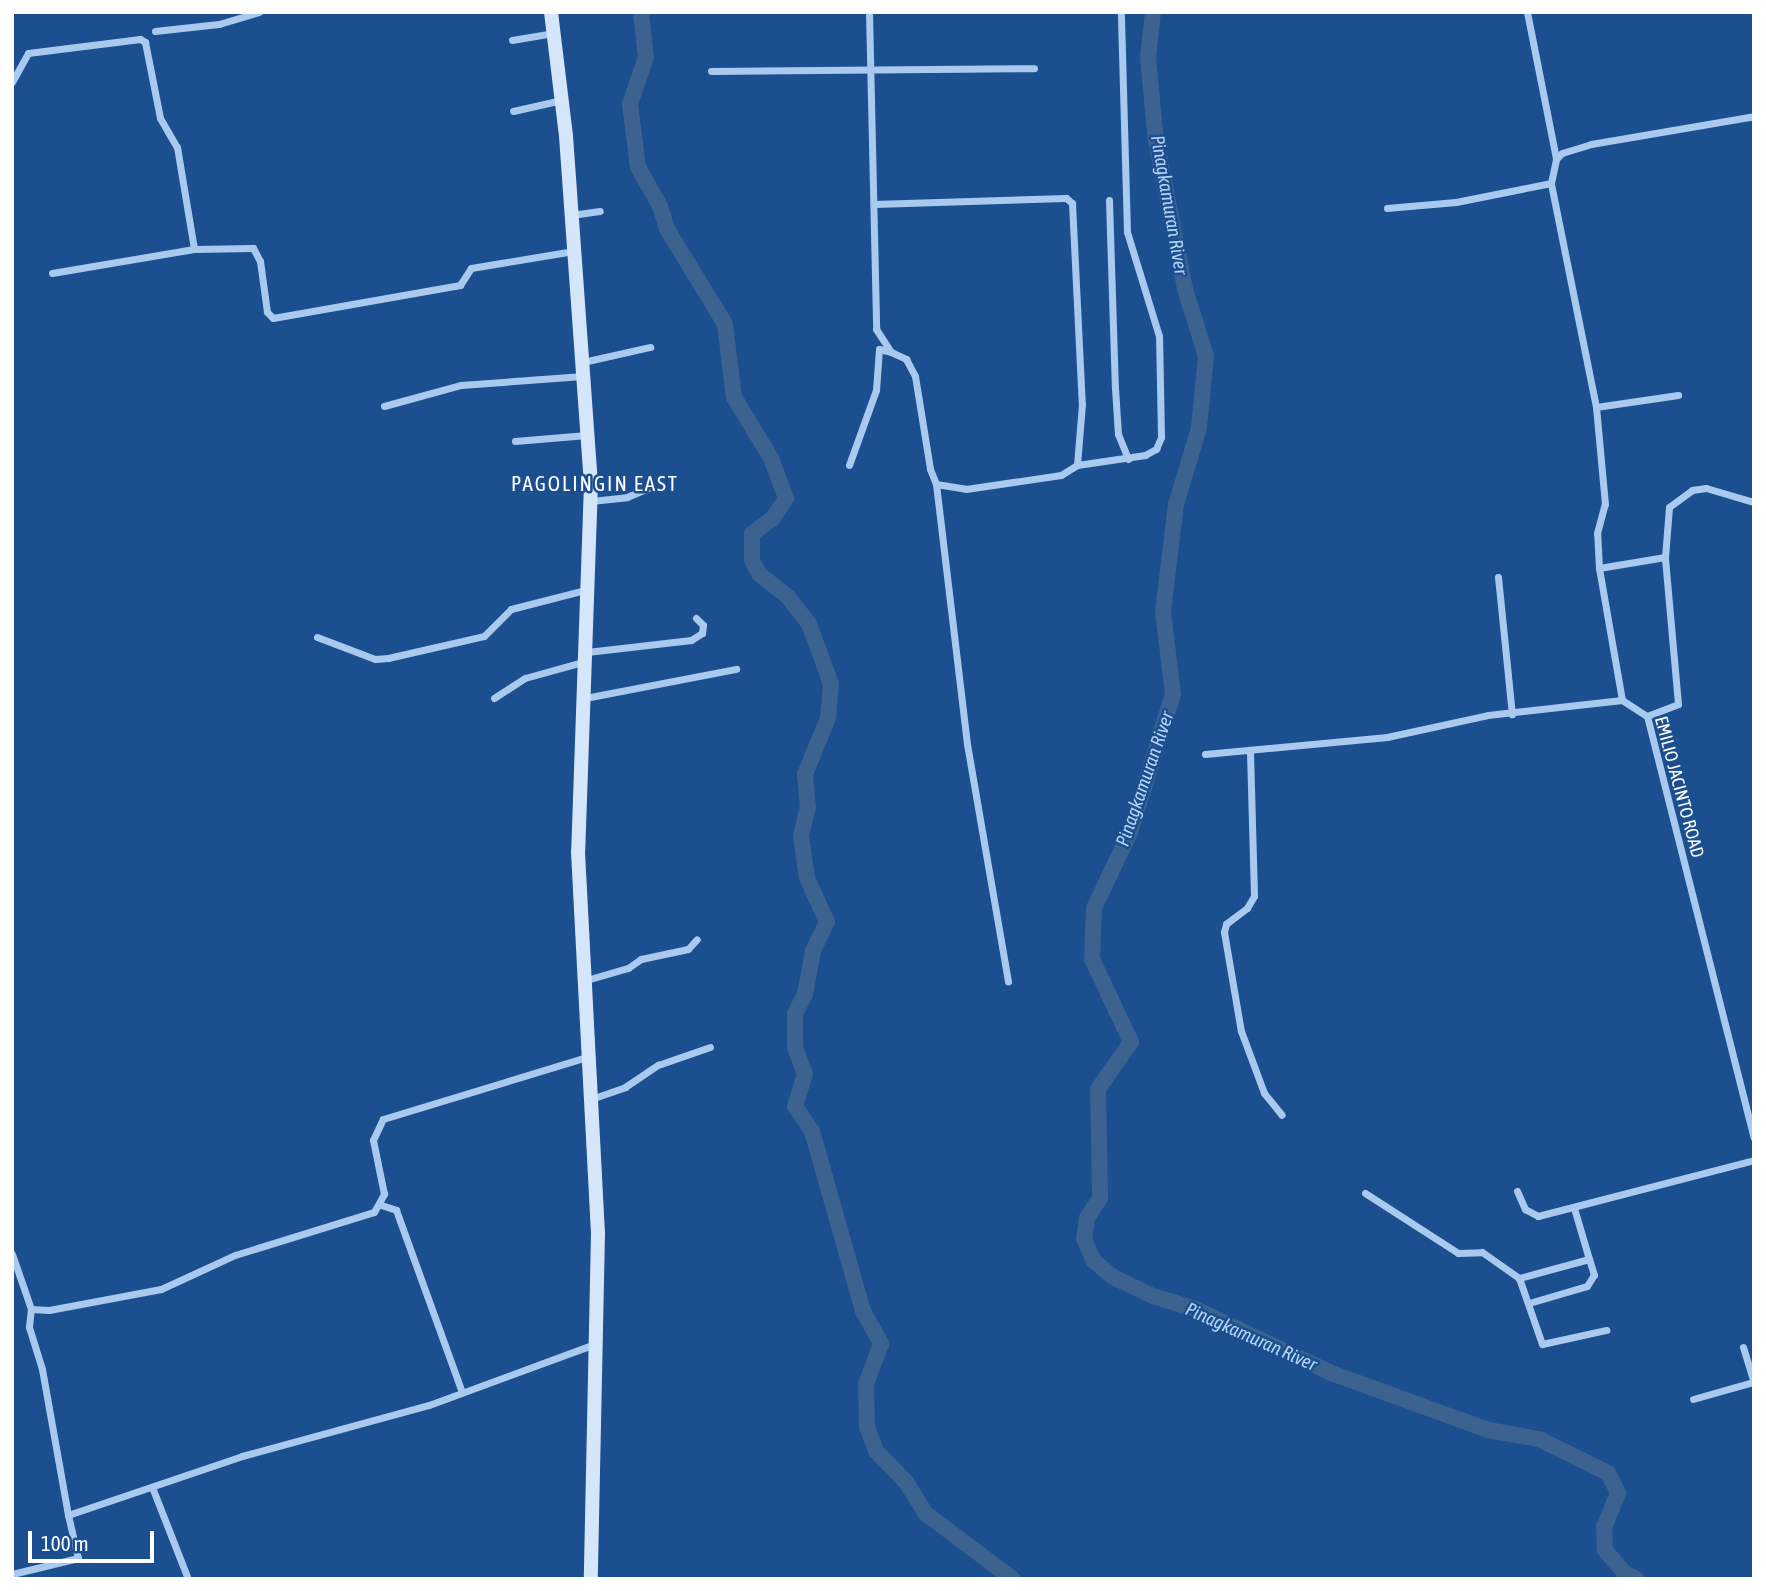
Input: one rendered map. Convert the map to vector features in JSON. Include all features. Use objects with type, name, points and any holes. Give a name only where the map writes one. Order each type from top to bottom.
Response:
[{"type":"street","points":[[155,31],[219,24],[259,12]]},
{"type":"street","points":[[551,12],[562,100],[591,501],[590,589],[578,852],[582,981],[590,1055],[598,1233],[592,1579]]},
{"type":"street","points":[[869,12],[876,329],[891,352]]},
{"type":"street","points":[[936,484],[966,489],[1061,475],[1077,465],[1128,460],[1156,449],[1161,437],[1163,378],[1159,336],[1127,232],[1121,12]]},
{"type":"street","points":[[1205,754],[1250,752],[1387,737],[1512,714],[1622,700],[1599,568],[1597,533],[1605,503],[1596,407],[1551,183],[1556,159],[1527,12]]},
{"type":"street","points":[[512,40],[554,33]]},
{"type":"street","points":[[12,82],[28,53],[145,42],[160,118],[177,147],[194,249]]},
{"type":"street","points":[[711,71],[870,67],[1034,68]]},
{"type":"street","points":[[513,111],[562,100]]},
{"type":"street","points":[[1556,159],[1562,153],[1591,144],[1754,116]]},
{"type":"street","points":[[1387,208],[1456,202],[1551,183]]},
{"type":"street","points":[[874,204],[1066,198],[1072,204],[1082,404],[1077,465]]},
{"type":"street","points":[[1109,200],[1118,434],[1128,460]]},
{"type":"street","points":[[571,215],[600,211]]},
{"type":"street","points":[[52,273],[194,249],[253,247],[260,261],[267,312],[273,318],[460,285],[471,268],[574,251]]},
{"type":"street","points":[[384,406],[461,385],[583,369],[650,347]]},
{"type":"street","points":[[849,465],[876,390],[879,349],[891,352],[906,359],[915,376],[930,469],[936,484],[967,744],[1008,981]]},
{"type":"street","points":[[1596,407],[1678,395]]},
{"type":"street","points":[[515,441],[587,435]]},
{"type":"street","points":[[591,501],[627,497],[648,488]]},
{"type":"street","points":[[1647,716],[1678,704],[1665,557],[1665,519],[1676,499],[1706,488],[1754,502]]},
{"type":"street","points":[[1599,568],[1665,557]]},
{"type":"street","points":[[1498,577],[1512,714]]},
{"type":"street","points":[[317,637],[375,659],[388,658],[484,636],[502,613],[590,589]]},
{"type":"street","points":[[494,698],[525,678],[587,656],[691,640],[702,633],[703,625],[696,618]]},
{"type":"street","points":[[585,698],[736,669]]},
{"type":"street","name":"EMILIO JACINTO ROAD","points":[[1622,700],[1647,716],[1754,1138]]},
{"type":"street","points":[[1250,752],[1254,896],[1247,908],[1226,924],[1224,932],[1241,1031],[1264,1093],[1282,1115]]},
{"type":"street","points":[[582,981],[628,968],[641,959],[688,949],[697,939]]},
{"type":"street","points":[[590,1100],[625,1087],[658,1065],[710,1047]]},
{"type":"street","points":[[31,1308],[49,1310],[161,1289],[183,1282],[202,1267],[374,1212],[381,1205],[384,1194],[373,1140],[383,1119],[590,1055]]},
{"type":"street","points":[[1517,1191],[1532,1215],[1574,1208],[1754,1160]]},
{"type":"street","points":[[1364,1193],[1458,1252],[1482,1252],[1520,1278],[1545,1346],[1606,1330]]},
{"type":"street","points":[[381,1205],[396,1210],[462,1392]]},
{"type":"street","points":[[1529,1303],[1587,1286],[1594,1275],[1574,1208]]},
{"type":"street","points":[[12,1254],[31,1308],[29,1327],[42,1369],[78,1558],[12,1574]]},
{"type":"street","points":[[1520,1278],[1589,1259]]},
{"type":"street","points":[[68,1515],[152,1486],[462,1392],[596,1344]]},
{"type":"street","points":[[1693,1399],[1753,1383],[1743,1347]]},
{"type":"street","points":[[152,1486],[188,1579]]},
{"type":"waterway","points":[[641,12],[646,57],[630,104],[638,167],[660,206],[667,229],[725,324],[734,397],[771,458],[786,498],[773,518],[752,534],[752,560],[759,574],[788,597],[809,624],[831,684],[828,718],[805,774],[808,807],[801,836],[807,878],[827,922],[813,951],[805,994],[795,1014],[795,1047],[805,1074],[795,1106],[812,1131],[863,1311],[881,1344],[866,1384],[867,1427],[876,1451],[906,1482],[925,1513],[1013,1579]]},
{"type":"waterway","name":"Pinagkamuran River","points":[[1153,12],[1148,58],[1156,141],[1185,289],[1206,356],[1199,428],[1176,504],[1163,611],[1173,694],[1130,832],[1094,908],[1092,959],[1131,1042],[1098,1089],[1100,1198],[1087,1218],[1084,1239],[1094,1261],[1113,1277],[1153,1296],[1195,1309],[1334,1374],[1488,1430],[1539,1439],[1608,1473],[1618,1493],[1604,1527],[1605,1550],[1624,1573],[1637,1579]]},
{"type":"district","name":"PAGOLINGIN EAST","points":[[595,483]]}]
